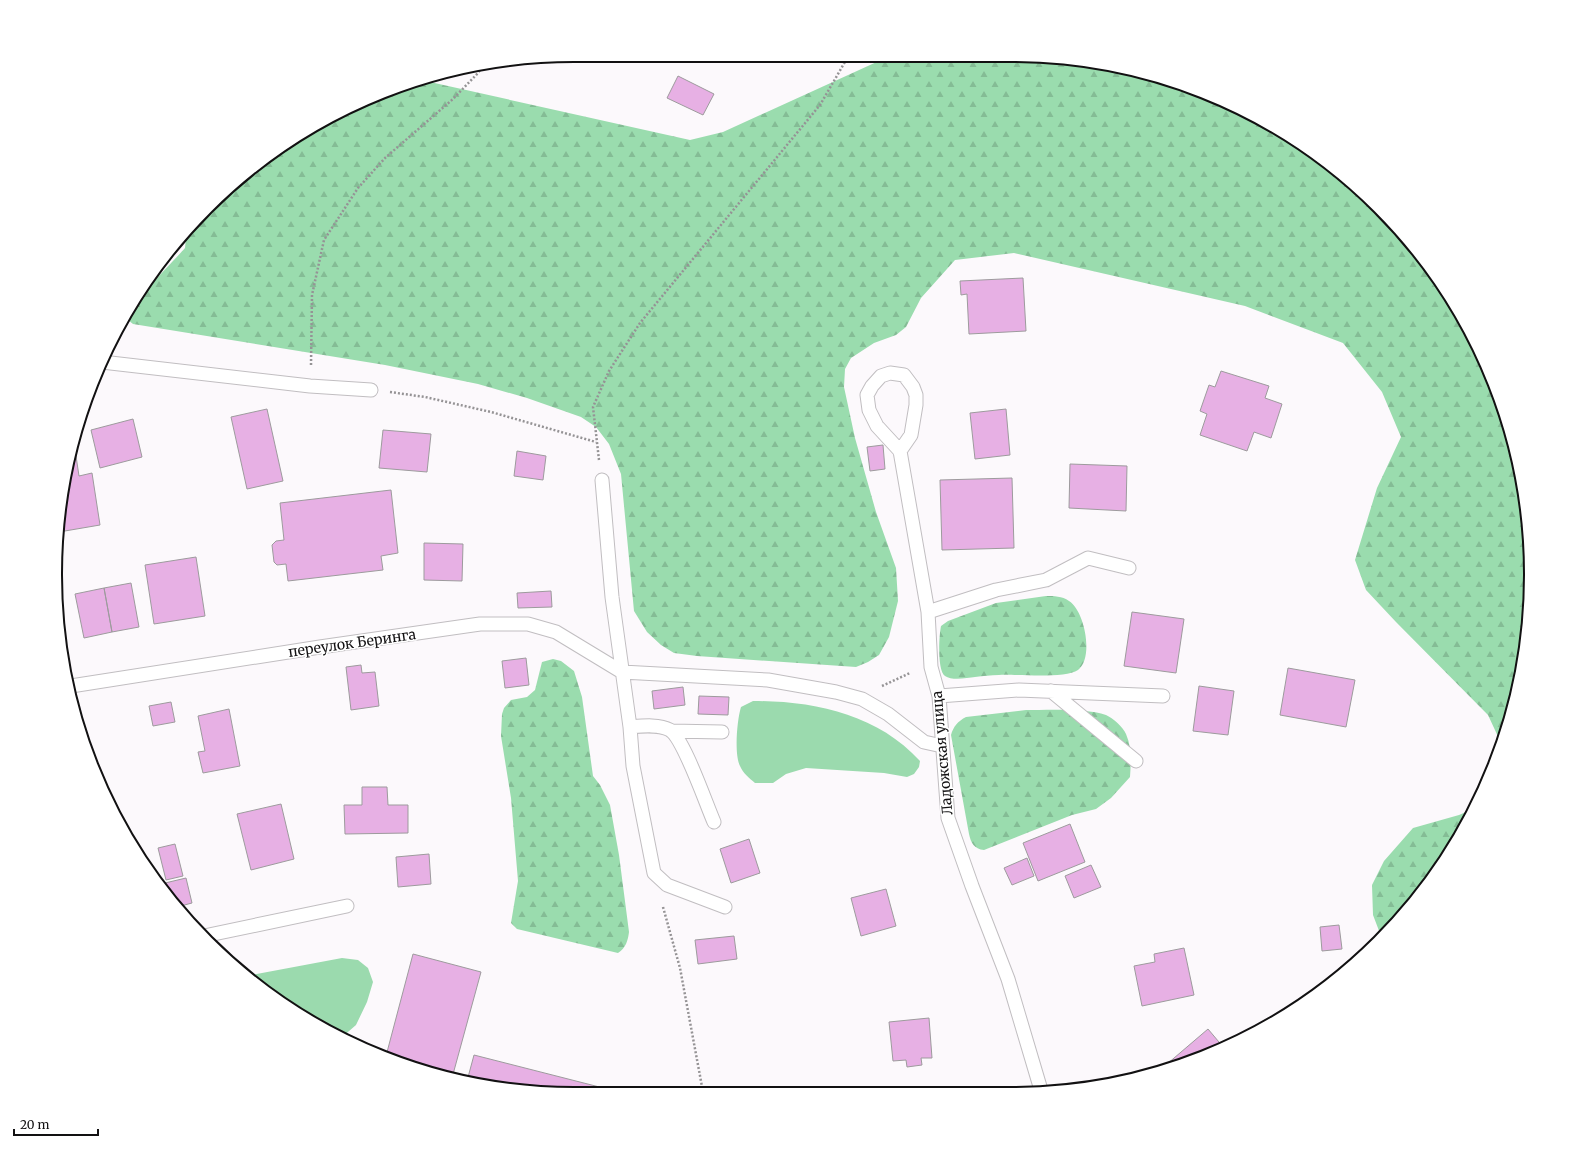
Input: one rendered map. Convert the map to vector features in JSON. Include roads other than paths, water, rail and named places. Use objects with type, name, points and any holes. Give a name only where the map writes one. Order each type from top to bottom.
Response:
[{"type":"lane","points":[[108,363],[310,386],[371,390]]},
{"type":"lane","points":[[890,373],[904,375],[911,382],[916,395],[916,405],[911,435],[900,451],[877,426],[869,410],[867,395],[872,386],[881,376],[890,373]]},
{"type":"lane","name":"Ладожская улица","points":[[900,451],[928,612],[931,667],[939,696],[948,818],[972,886],[1008,979],[1040,1086]]},
{"type":"lane","points":[[602,480],[612,597],[630,727],[633,766],[654,873],[667,885],[725,907]]},
{"type":"lane","points":[[928,612],[996,590],[1046,580],[1088,558],[1129,568]]},
{"type":"lane","name":"переулок Беринга","points":[[74,685],[320,647],[480,624],[528,624],[556,632],[622,672]]},
{"type":"lane","points":[[622,672],[768,680],[836,692],[862,699],[888,714],[924,742],[942,746]]},
{"type":"lane","points":[[939,696],[1020,690],[1163,696]]},
{"type":"lane","points":[[1051,691],[1136,761]]},
{"type":"lane","points":[[630,727],[648,726],[662,727],[671,731],[722,732]]},
{"type":"lane","points":[[671,731],[681,744],[714,822]]},
{"type":"lane","points":[[210,935],[347,906]]}]
